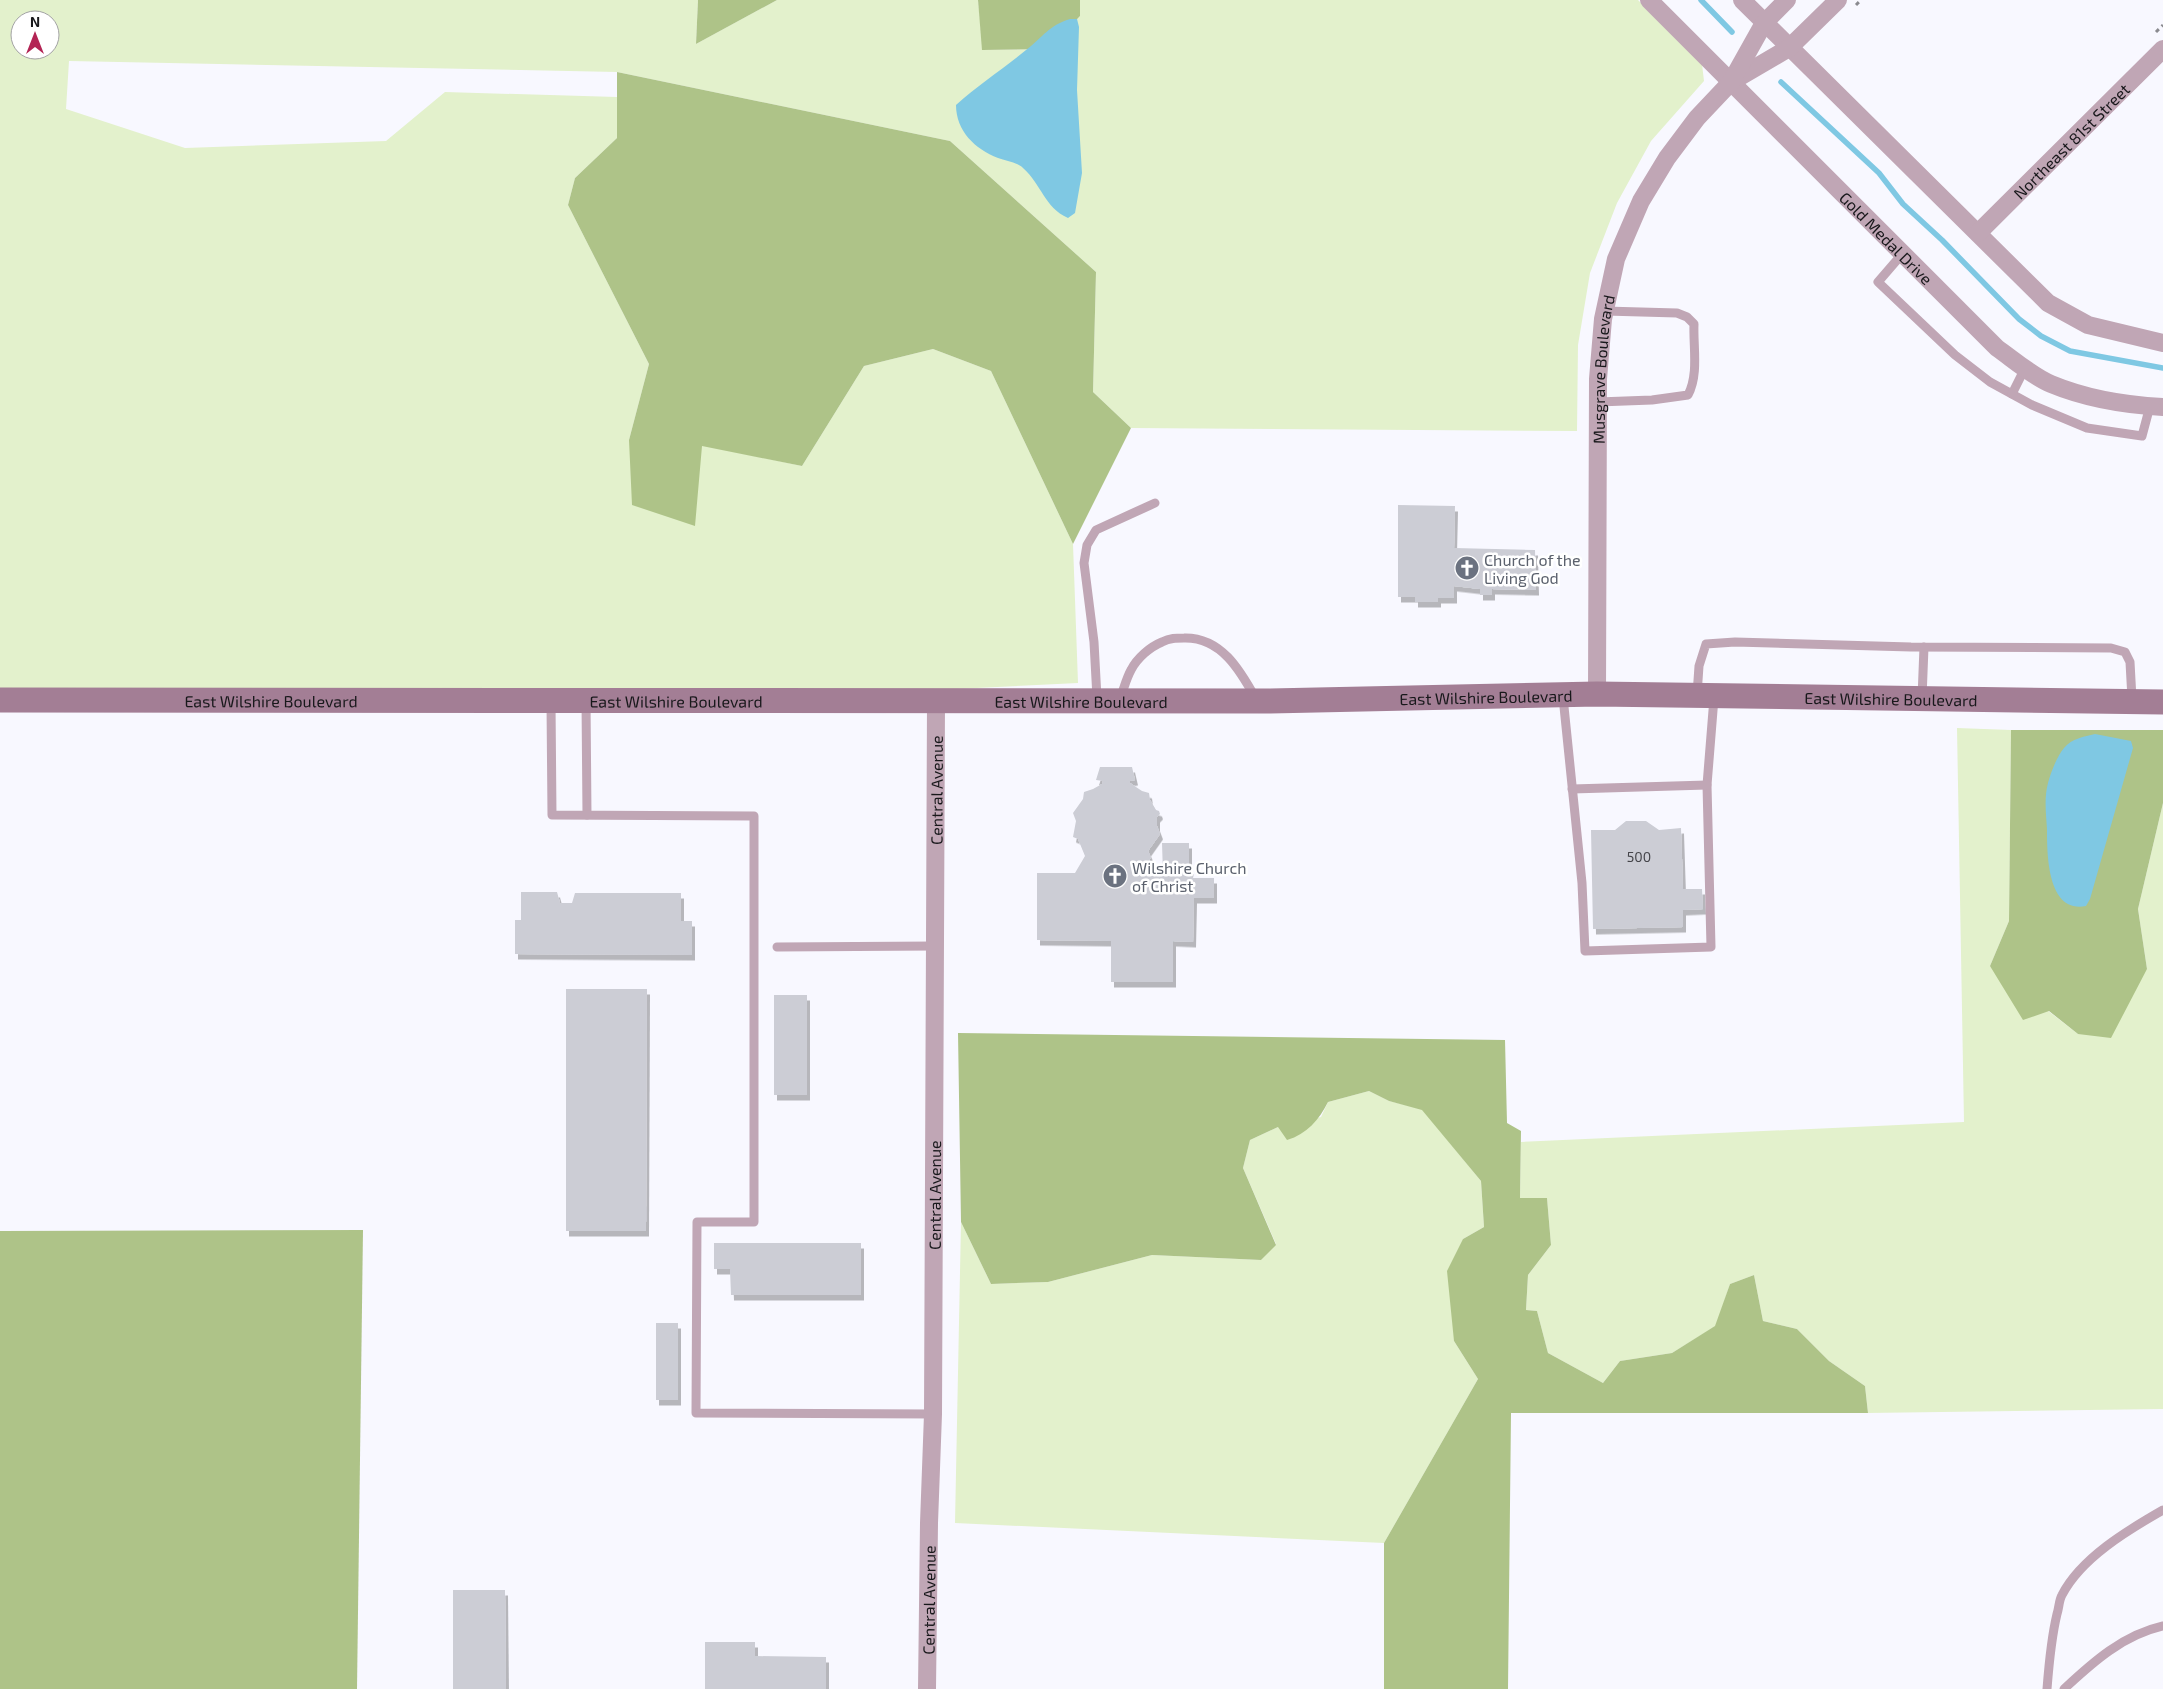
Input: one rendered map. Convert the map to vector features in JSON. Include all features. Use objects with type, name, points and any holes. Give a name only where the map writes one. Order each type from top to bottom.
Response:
[{"type":"street","name":"Gold Medal Drive","points":[[1649,0],[1997,348],[2049,384],[2084,396],[2121,404],[2157,407]]},
{"type":"street","points":[[1742,0],[2048,303],[2088,325],[2119,334],[2163,343]]},
{"type":"street","name":"Musgrave Boulevard","points":[[1597,694],[1598,379],[1605,311],[1616,259],[1641,201],[1667,158],[1697,118],[1731,82],[1764,23],[1787,0]]},
{"type":"street","name":"Musgrave Boulevard","points":[[1731,82],[1789,48],[1838,0]]},
{"type":"street","name":"Northeast 81st Street","points":[[1978,233],[2163,49]]},
{"type":"street","name":"East Wilshire Boulevard","points":[[0,700],[1258,701],[1597,694],[2163,702]]},
{"type":"street","name":"Central Avenue","points":[[926,1689],[929,1523],[934,1414],[936,702]]},
{"type":"lane","points":[[1903,254],[1878,282],[1955,355],[1990,382],[2032,405],[2087,428],[2142,436],[2157,407]]},
{"type":"lane","points":[[1598,402],[1652,400],[1688,395],[1692,387],[1694,367],[1694,324],[1687,317],[1677,314],[1605,311]]},
{"type":"lane","points":[[2012,394],[2025,368]]},
{"type":"lane","points":[[1108,701],[1094,642],[1084,563],[1087,545],[1096,530],[1155,504]]},
{"type":"lane","points":[[1108,701],[1132,668],[1151,647],[1170,638],[1206,640],[1222,652],[1242,672],[1258,701]]},
{"type":"lane","points":[[1563,695],[1582,883],[1585,951],[1711,947],[1705,696],[1698,666],[1706,644],[1735,642],[1924,647],[2111,648],[2125,652],[2130,662],[2132,702]]},
{"type":"lane","points":[[1922,698],[1924,647]]},
{"type":"lane","points":[[552,701],[552,815],[754,816],[754,1222],[697,1222],[696,1413],[934,1414]]},
{"type":"lane","points":[[586,701],[587,815]]},
{"type":"lane","points":[[1572,789],[1707,785]]},
{"type":"lane","points":[[777,947],[935,946]]},
{"type":"lane","points":[[2047,1689],[2051,1639],[2062,1596],[2082,1568],[2099,1552],[2140,1523],[2163,1510]]},
{"type":"lane","points":[[2064,1689],[2092,1662],[2118,1644],[2145,1630],[2163,1626]]},
{"type":"path","points":[[1855,6],[1861,0]]},
{"type":"path","points":[[2156,32],[2163,25]]},
{"type":"green space","points":[[0,0],[698,0],[696,44],[777,0],[978,0],[983,50],[1049,49],[1080,16],[1080,0],[1638,0],[1702,64],[1704,81],[1651,141],[1617,203],[1590,273],[1578,345],[1577,431],[1131,428],[1093,392],[1096,272],[950,141],[617,72],[69,61],[66,109],[185,148],[386,141],[445,92],[617,97],[617,138],[575,178],[568,205],[649,364],[629,440],[702,445],[802,466],[864,366],[933,349],[991,371],[1073,544],[1078,683],[935,690],[0,688]]},
{"type":"green space","points":[[698,0],[777,0],[696,44]]},
{"type":"green space","points":[[978,0],[1080,0],[1080,16],[1049,49],[982,50]]},
{"type":"green space","points":[[617,72],[950,141],[1096,272],[1093,392],[1131,428],[1073,544],[991,371],[933,349],[864,366],[802,466],[702,446],[695,526],[632,505],[629,440],[649,364],[568,205],[575,178],[617,138]]},
{"type":"green space","points":[[1957,728],[2011,730],[2009,921],[1990,966],[2078,1034],[2147,969],[2138,909],[2163,803],[2163,1409],[1868,1413],[1865,1386],[1829,1361],[1797,1329],[1763,1321],[1754,1275],[1730,1284],[1716,1326],[1672,1353],[1620,1361],[1603,1383],[1548,1353],[1537,1311],[1526,1310],[1528,1275],[1551,1245],[1547,1198],[1520,1198],[1521,1142],[1964,1122]]},
{"type":"green space","points":[[2011,730],[2163,730],[2163,803],[2138,909],[2147,969],[2111,1038],[2078,1034],[2049,1011],[2023,1020],[1990,966],[2009,921]]},
{"type":"green space","points":[[958,1033],[1505,1040],[1507,1123],[1521,1131],[1520,1198],[1547,1198],[1551,1245],[1528,1275],[1526,1310],[1537,1311],[1548,1353],[1603,1383],[1620,1361],[1672,1353],[1715,1326],[1730,1284],[1754,1275],[1763,1321],[1797,1329],[1829,1361],[1865,1386],[1868,1413],[1511,1413],[1508,1689],[1384,1689],[1384,1543],[1478,1379],[1454,1341],[1447,1271],[1463,1239],[1484,1227],[1481,1181],[1422,1110],[1389,1101],[1369,1091],[1328,1102],[1312,1126],[1301,1134],[1287,1140],[1278,1127],[1250,1140],[1243,1168],[1276,1245],[1261,1260],[1152,1255],[1048,1282],[991,1284],[961,1222]]},
{"type":"green space","points":[[1369,1091],[1389,1101],[1422,1109],[1481,1181],[1484,1227],[1463,1239],[1454,1341],[1478,1379],[1384,1543],[955,1523],[961,1222],[991,1284],[1048,1282],[1152,1255],[1261,1260],[1276,1244],[1243,1168],[1250,1140],[1278,1127],[1321,1117],[1328,1102]]},
{"type":"green space","points":[[363,1230],[357,1689],[0,1689],[0,1231]]},
{"type":"water","points":[[1070,19],[1077,19],[1079,27],[1077,90],[1082,173],[1075,213],[1068,218],[1048,202],[1035,181],[1021,166],[982,150],[968,138],[959,123],[956,105],[1051,28]]},
{"type":"water","points":[[2095,734],[2131,741],[2133,748],[2090,899],[2086,906],[2073,906],[2063,901],[2052,880],[2048,852],[2046,794],[2053,769],[2064,748],[2074,740]]},
{"type":"building","name":"Church of the Living God","points":[[1398,505],[1455,506],[1454,548],[1535,550],[1536,590],[1492,589],[1492,595],[1480,595],[1480,589],[1454,586],[1454,598],[1438,598],[1438,602],[1415,602],[1415,597],[1398,597]]},
{"type":"building","name":"Wilshire Church of Christ","points":[[1100,767],[1132,767],[1135,780],[1130,781],[1130,783],[1149,793],[1150,800],[1156,810],[1159,811],[1157,826],[1160,834],[1148,851],[1151,858],[1149,860],[1157,874],[1163,874],[1162,843],[1189,843],[1189,866],[1186,866],[1186,874],[1194,874],[1193,878],[1214,878],[1214,898],[1194,898],[1193,942],[1173,941],[1173,982],[1111,982],[1111,941],[1037,940],[1037,873],[1075,873],[1085,856],[1078,839],[1073,837],[1076,821],[1073,813],[1083,799],[1084,792],[1102,784],[1103,781],[1096,780]]},
{"type":"building","points":[[1626,821],[1646,821],[1659,830],[1681,828],[1683,889],[1702,889],[1703,909],[1683,910],[1683,927],[1593,929],[1591,830],[1615,830]]},
{"type":"building","points":[[521,892],[557,892],[560,903],[572,903],[575,893],[681,893],[681,921],[692,921],[692,955],[515,954],[515,920],[521,920]]},
{"type":"building","points":[[566,989],[647,989],[646,1231],[566,1231]]},
{"type":"building","points":[[774,995],[807,995],[807,1095],[774,1095]]},
{"type":"building","points":[[714,1243],[861,1243],[861,1295],[731,1295],[730,1269],[714,1269]]},
{"type":"building","points":[[656,1323],[678,1323],[678,1400],[656,1400]]},
{"type":"building","points":[[453,1590],[505,1590],[506,1689],[453,1689]]},
{"type":"building","points":[[705,1642],[755,1642],[755,1656],[826,1657],[826,1689],[705,1689]]},
{"type":"waterway","points":[[1701,0],[1732,32]]},
{"type":"waterway","points":[[1781,82],[1879,173],[1903,204],[1942,240],[2019,319],[2041,336],[2070,351],[2163,368]]},
{"type":"place","name":"Church of the Living God","points":[[1467,568]]},
{"type":"place","name":"Wilshire Church of Christ","points":[[1115,876]]}]
